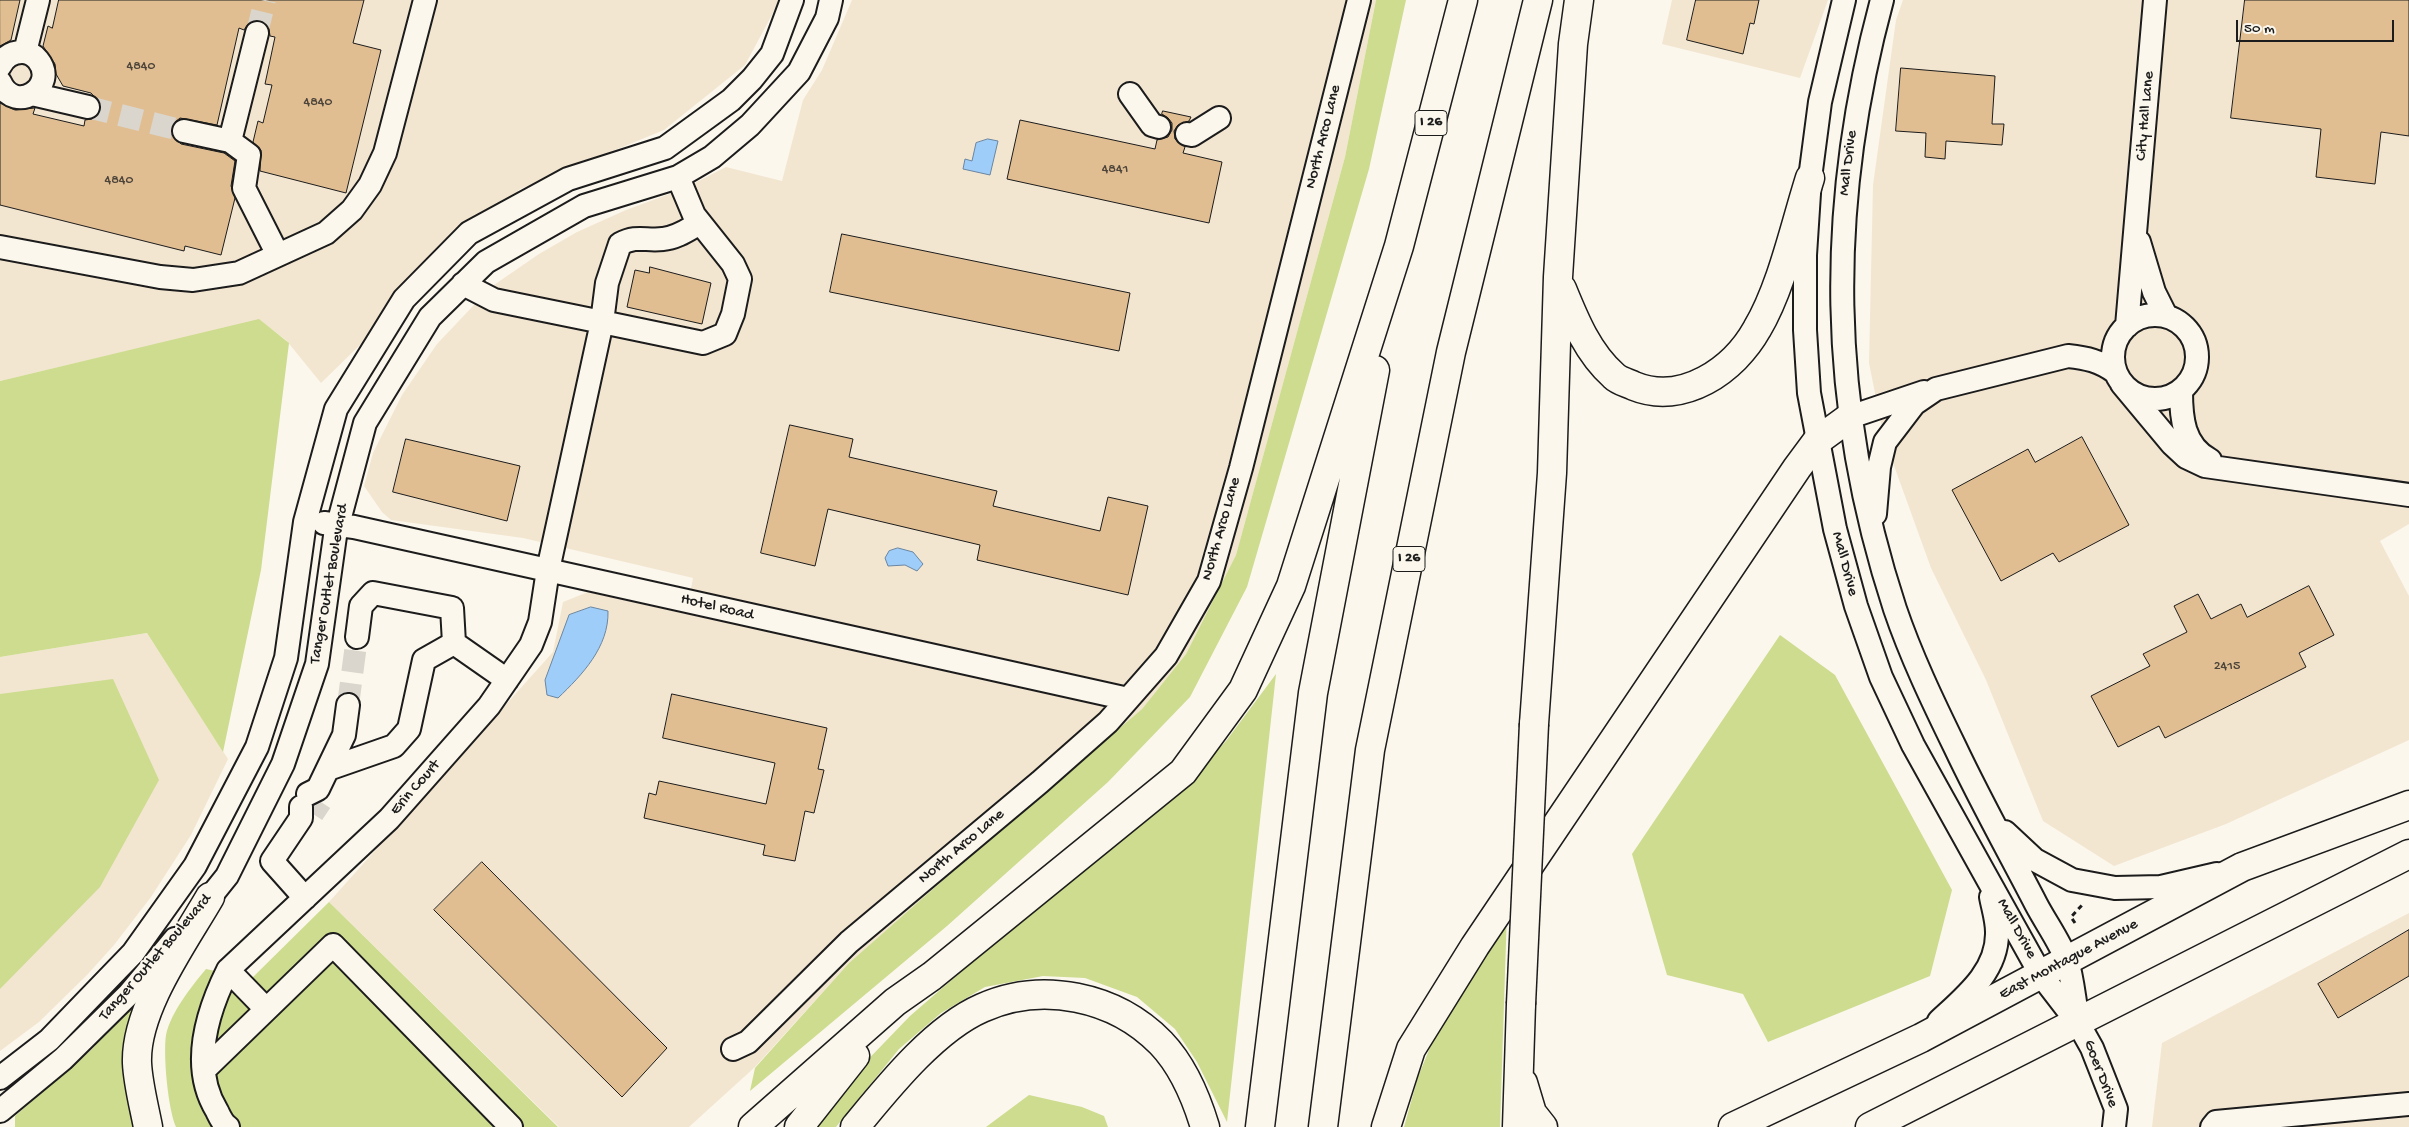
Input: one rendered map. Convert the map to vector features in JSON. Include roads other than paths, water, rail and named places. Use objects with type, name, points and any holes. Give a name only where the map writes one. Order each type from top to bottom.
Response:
[{"type":"main road","name":"I 26","points":[[1260,1127],[1313,693],[1399,246],[1463,0]]},
{"type":"main road","name":"I 26","points":[[1323,1127],[1370,750],[1451,352],[1538,0]]},
{"type":"main road","points":[[1517,1127],[1534,724],[1552,473],[1558,277],[1573,44],[1580,0]]},
{"type":"main road","points":[[1558,277],[1574,319],[1590,348],[1616,378],[1640,388],[1662,393],[1687,388],[1707,380],[1722,370],[1735,358],[1757,330],[1773,297],[1810,178]]},
{"type":"main road","points":[[753,1127],[895,1002],[932,976],[1183,772],[1243,690],[1291,586],[1399,246]]},
{"type":"main road","points":[[1386,1127],[1411,1049],[1470,954],[1817,441],[1850,418]]},
{"type":"main road","name":"East Montague Avenue","points":[[1733,1127],[1921,1038],[2242,867],[2409,805]]},
{"type":"main road","points":[[1870,1127],[2409,854]]},
{"type":"main road","points":[[148,1127],[137,1062],[143,1021],[159,984],[210,897]]},
{"type":"main road","points":[[799,1127],[844,1067],[932,976]]},
{"type":"main road","points":[[855,1127],[904,1070],[932,1042],[956,1024],[981,1008],[1008,999],[1038,994],[1070,995],[1103,1005],[1137,1024],[1161,1044],[1182,1072],[1198,1104],[1205,1127]]},
{"type":"main road","points":[[1519,1072],[1532,1113],[1543,1127]]},
{"type":"street","points":[[25,52],[38,0]]},
{"type":"street","points":[[0,247],[160,277],[193,280],[239,273],[326,232],[352,210],[370,185],[385,152],[425,0]]},
{"type":"street","name":"Tanger Outlet Boulevard","points":[[0,1078],[49,1040],[133,953],[195,866],[257,747],[286,658],[305,522],[336,409],[404,299],[469,233],[568,179],[665,148],[731,100],[752,79],[772,54],[792,0]]},
{"type":"street","name":"Tanger Outlet Boulevard","points":[[0,1111],[63,1060],[129,994],[227,876],[284,764],[317,664],[338,524],[365,423],[430,317],[486,262],[584,206],[678,177],[712,156],[750,125],[799,72],[827,18],[831,0]]},
{"type":"street","name":"North Arco Lane","points":[[733,1049],[748,1042],[849,942],[1040,782],[1108,722],[1166,656],[1209,581],[1240,468],[1359,0]]},
{"type":"street","name":"Mall Drive","points":[[1844,0],[1820,102],[1810,178],[1805,256],[1805,330],[1809,393],[1834,529],[1856,606],[1881,677],[1913,745],[2042,975],[2078,1023]]},
{"type":"street","name":"Mall Drive","points":[[1882,0],[1867,56],[1852,131],[1844,210],[1841,284],[1850,418],[1860,476],[1873,535],[1896,610],[1924,681],[1992,819],[2067,961],[2078,1023]]},
{"type":"street","name":"City Hall Lane","points":[[2127,326],[2155,0]]},
{"type":"street","points":[[230,141],[257,33]]},
{"type":"street","points":[[0,66],[8,56],[25,52],[37,58],[44,71],[42,84],[26,97],[11,95],[5,91],[0,82]]},
{"type":"street","points":[[32,94],[88,107]]},
{"type":"street","points":[[1130,94],[1152,125],[1159,127]]},
{"type":"street","points":[[1187,134],[1192,136],[1218,118]]},
{"type":"street","points":[[184,131],[230,141],[249,155],[244,188],[278,254]]},
{"type":"street","points":[[463,284],[494,300],[703,343],[725,334],[733,314],[740,278],[733,264],[694,215],[678,177]]},
{"type":"street","name":"Erin Court","points":[[228,970],[389,819],[489,706],[531,645],[540,622],[548,570],[602,322],[607,283],[620,244],[632,238],[664,239],[682,234],[700,223]]},
{"type":"street","name":"City Hall Lane","points":[[2136,232],[2154,292],[2166,316]]},
{"type":"street","points":[[1850,418],[1936,389],[2068,356],[2088,358],[2104,363],[2119,378],[2132,393],[2144,398],[2164,398],[2181,391],[2191,380],[2196,368],[2198,355],[2195,342],[2188,329],[2176,320],[2166,316],[2147,315],[2127,326],[2115,343],[2113,358],[2119,378],[2172,444],[2186,457],[2205,466],[2228,470],[2409,495]]},
{"type":"street","points":[[1873,535],[1879,467],[1885,442],[1914,404],[1936,389]]},
{"type":"street","points":[[2181,391],[2181,417],[2189,438],[2202,456],[2228,470]]},
{"type":"street","name":"Hotel Road","points":[[305,522],[338,524],[1128,699]]},
{"type":"street","points":[[357,636],[361,606],[373,593],[452,608],[454,643]]},
{"type":"street","points":[[454,643],[507,680]]},
{"type":"street","points":[[313,799],[394,746],[409,729],[424,660],[454,643]]},
{"type":"street","points":[[305,898],[272,861],[313,799],[344,735],[348,705]]},
{"type":"street","points":[[1992,819],[2035,860],[2072,880],[2115,888],[2161,887],[2242,867]]},
{"type":"street","points":[[1921,1038],[1975,988],[1994,952],[1998,932],[1986,874]]},
{"type":"street","points":[[204,1070],[333,945],[511,1127]]},
{"type":"street","points":[[228,1127],[208,1097],[204,1070],[205,1033],[228,970],[266,1009]]},
{"type":"street","name":"Goer Drive","points":[[2078,1023],[2097,1058],[2116,1109],[2114,1127]]},
{"type":"street","points":[[2212,1127],[2216,1122],[2409,1104]]},
{"type":"water","points":[[988,139],[998,141],[990,175],[963,169],[965,159],[972,161],[976,143]]},
{"type":"water","points":[[898,548],[913,552],[923,564],[917,571],[905,565],[888,566],[885,558],[889,551]]},
{"type":"water","points":[[591,607],[608,611],[604,637],[599,648],[585,670],[558,698],[547,695],[545,680],[569,615]]},
{"type":"tunnel","points":[[257,33],[265,0]]},
{"type":"tunnel","points":[[88,107],[184,131]]},
{"type":"tunnel","points":[[348,705],[357,637]]},
{"type":"tunnel","points":[[313,814],[321,802]]}]
